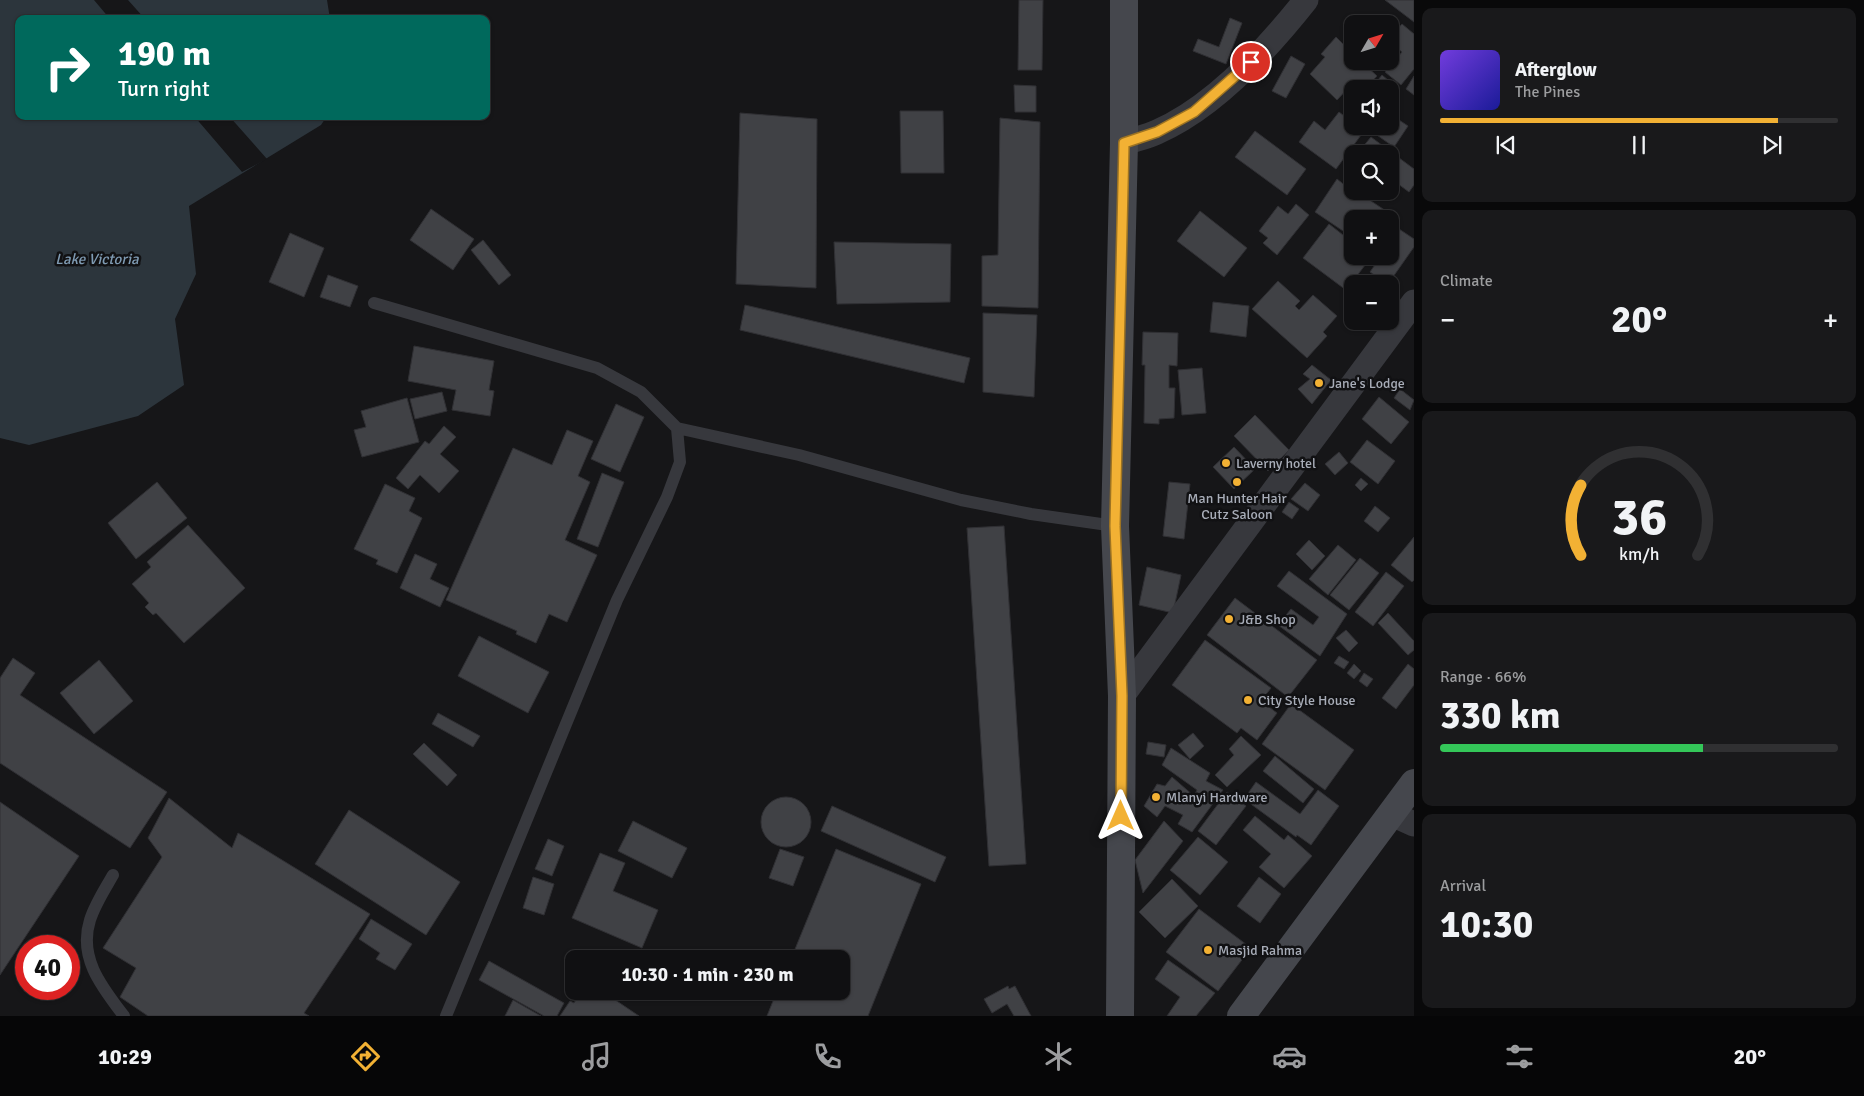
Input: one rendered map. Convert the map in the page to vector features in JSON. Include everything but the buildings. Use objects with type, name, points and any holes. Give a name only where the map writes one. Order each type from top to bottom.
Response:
[{"type":"street","points":[[1120,1016],[1122,696],[1115,526],[1124,143],[1124,0]]},
{"type":"street","points":[[1124,143],[1157,132],[1194,112],[1240,73],[1284,28],[1306,0]]},
{"type":"street","points":[[1122,696],[1414,302]]},
{"type":"street","points":[[1241,1016],[1403,819],[1414,783]]},
{"type":"lane","points":[[374,303],[597,368],[640,392],[677,428],[798,455],[962,500],[1031,514],[1115,526]]},
{"type":"lane","points":[[446,1016],[617,600],[667,497],[680,462],[677,428]]},
{"type":"lane","points":[[112,875],[90,920],[86,945],[90,966],[102,987],[124,1016]]},
{"type":"water","name":"Lake Victoria","points":[[0,0],[327,0],[329,15],[15,15],[15,120],[324,120],[321,125],[189,206],[196,274],[175,319],[184,385],[138,416],[29,445],[0,438]]},
{"type":"pier","points":[[94,0],[128,0],[141,15],[107,15]]},
{"type":"pier","points":[[197,120],[233,120],[267,159],[242,172]]},
{"type":"place","name":"Jane's Lodge","points":[[1319,383]]},
{"type":"place","name":"Laverny hotel","points":[[1226,463]]},
{"type":"place","name":"Man Hunter Hair Cutz Saloon","points":[[1237,482]]},
{"type":"place","name":"J&B Shop","points":[[1229,619]]},
{"type":"place","name":"City Style House","points":[[1248,700]]},
{"type":"place","name":"Mlanyi Hardware","points":[[1156,797]]},
{"type":"place","name":"Masjid Rahma","points":[[1208,950]]},
{"type":"route","points":[[1121,816],[1122,696],[1115,526],[1124,143],[1157,132],[1194,112],[1251,62]]}]
